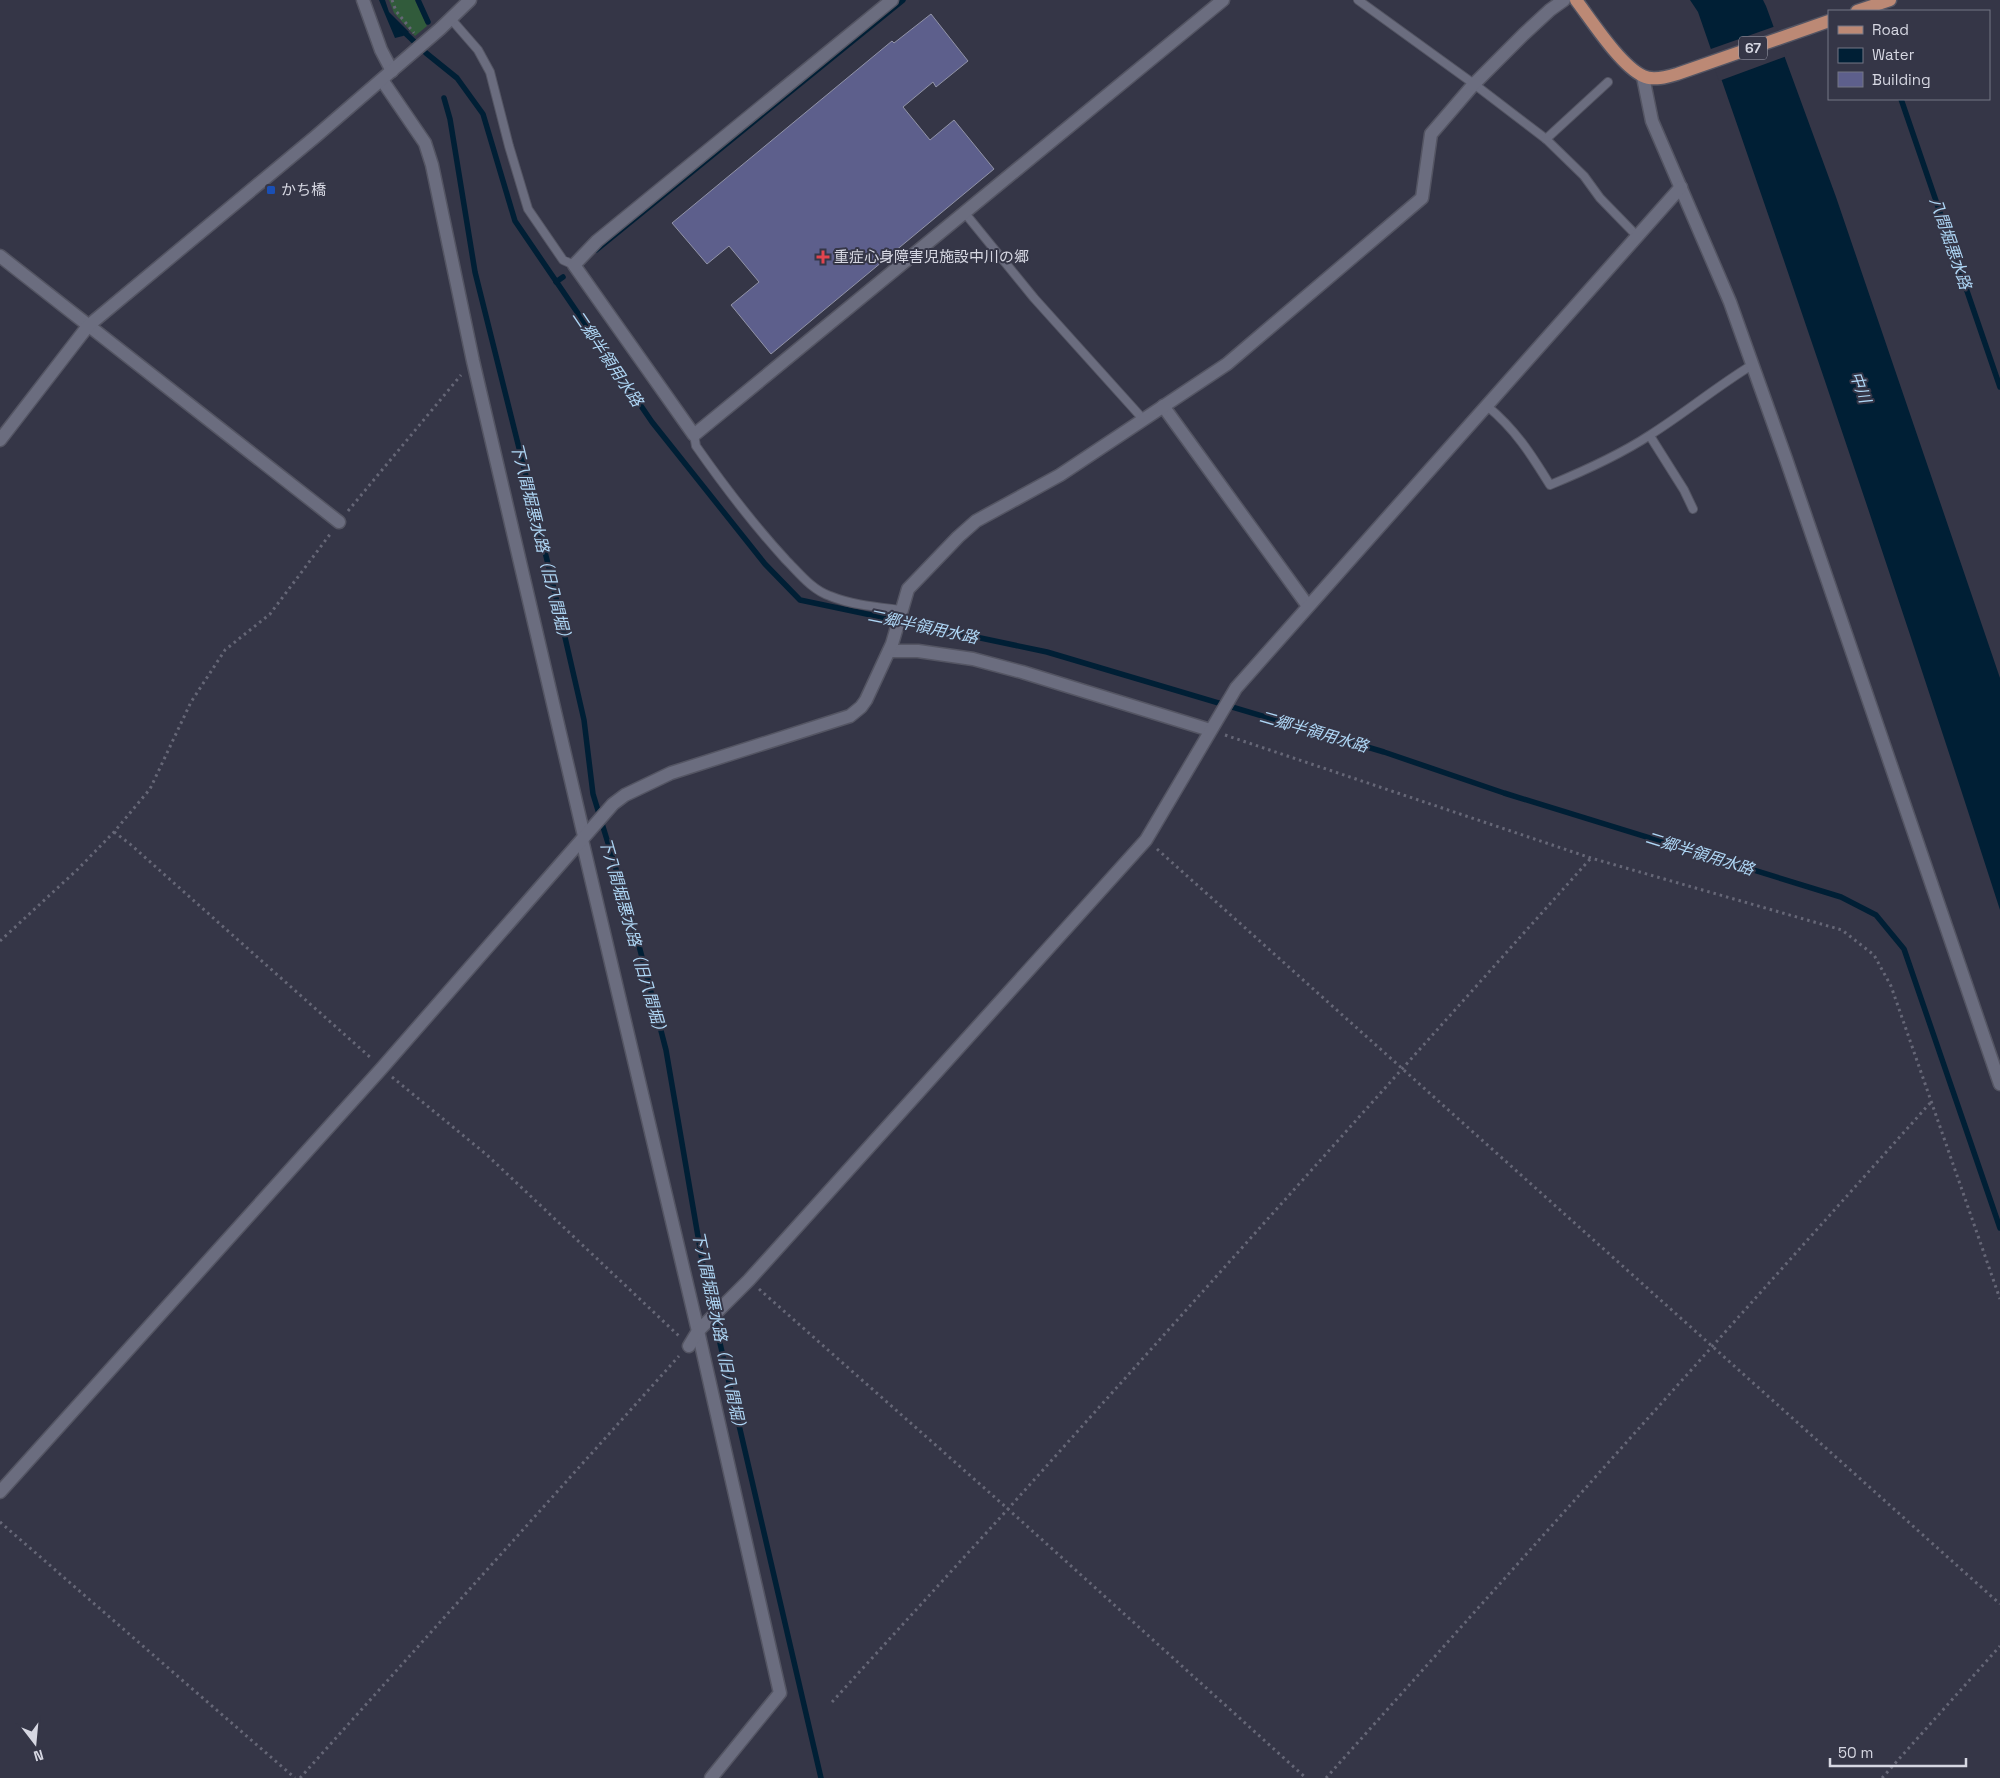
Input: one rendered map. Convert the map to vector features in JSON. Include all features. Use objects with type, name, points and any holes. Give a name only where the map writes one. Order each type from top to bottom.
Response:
[{"type":"main road","points":[[1576,0],[1625,63],[1643,76]]},
{"type":"main road","points":[[1861,10],[1890,0]]},
{"type":"main road","name":"67","points":[[1643,76],[1659,78],[1677,74],[1828,21]]},
{"type":"street","points":[[363,0],[381,50],[392,71]]},
{"type":"street","points":[[0,440],[88,326],[382,80],[470,0]]},
{"type":"street","points":[[892,0],[597,241],[574,265],[694,435],[1224,0]]},
{"type":"street","points":[[0,1492],[382,1068],[613,804],[624,795],[671,774],[850,716],[861,707],[891,647],[908,588],[958,537],[976,521],[1060,474],[1227,364],[1422,198],[1431,134],[1474,84],[1550,10],[1564,0]]},
{"type":"street","points":[[1643,76],[1652,121],[1726,293],[1792,477],[2000,1084]]},
{"type":"street","points":[[382,80],[425,143],[432,165],[473,361],[586,835],[780,1693],[711,1778]]},
{"type":"street","points":[[689,1346],[698,1331],[749,1280],[1146,840],[1236,688],[1681,187]]},
{"type":"street","points":[[0,256],[339,522]]},
{"type":"street","points":[[1162,406],[1308,606]]},
{"type":"street","points":[[891,647],[973,659],[1022,672],[1210,730]]},
{"type":"lane","points":[[1358,0],[1474,84],[1546,140],[1584,176],[1600,198],[1638,237]]},
{"type":"lane","points":[[451,19],[478,50],[490,72],[528,209],[563,260],[574,265]]},
{"type":"lane","points":[[1546,140],[1608,82]]},
{"type":"lane","points":[[964,212],[1034,298],[1143,419]]},
{"type":"lane","points":[[1487,406],[1507,422],[1550,485],[1602,463],[1650,436],[1723,382],[1752,365]]},
{"type":"lane","points":[[694,435],[696,446],[763,535],[816,589],[829,596],[856,603],[901,610]]},
{"type":"lane","points":[[1650,436],[1684,490],[1693,508]]},
{"type":"path","points":[[392,0],[396,11],[414,33]]},
{"type":"path","points":[[0,941],[78,869],[114,832],[150,788],[191,702],[225,650],[270,614],[339,522],[473,361]]},
{"type":"path","points":[[1210,730],[1591,858],[1842,930],[1874,955],[1890,986],[2000,1299]]},
{"type":"path","points":[[114,832],[130,844],[382,1068],[487,1155],[689,1346],[300,1778]]},
{"type":"path","points":[[1146,840],[2000,1604]]},
{"type":"path","points":[[832,1702],[1008,1509],[1591,858]]},
{"type":"path","points":[[1326,1778],[1714,1347],[1931,1102]]},
{"type":"path","points":[[749,1280],[1008,1509],[1306,1778]]},
{"type":"path","points":[[0,1522],[295,1778]]},
{"type":"path","points":[[1882,1778],[2000,1646]]},
{"type":"green space","points":[[389,0],[415,0],[427,26],[415,36],[394,13]]},
{"type":"water","points":[[379,0],[385,0],[389,12],[409,32],[395,38]]},
{"type":"water","name":"中川","points":[[1690,0],[1763,0],[1766,6],[1836,197],[2000,678],[2000,910],[1814,348],[1698,12]]},
{"type":"pier","points":[[1776,26],[1787,56],[1719,81],[1708,50]]},
{"type":"building","points":[[931,14],[968,61],[936,87],[933,82],[903,107],[930,140],[954,120],[994,169],[771,354],[731,305],[759,282],[729,246],[707,264],[672,223],[892,41],[894,43]]},
{"type":"waterway","name":"下八間堀悪水路（旧八間堀）","points":[[418,0],[428,22]]},
{"type":"waterway","points":[[596,250],[903,0]]},
{"type":"waterway","name":"二郷半領用水路","points":[[402,30],[426,53],[457,78],[483,114],[515,221],[652,422],[765,564],[800,600],[1047,652],[1384,752],[1504,793],[1841,897],[1876,915],[1904,949],[2000,1228]]},
{"type":"waterway","name":"下八間堀悪水路（旧八間堀）","points":[[444,98],[450,119],[475,272],[550,572],[584,720],[593,794],[637,938],[666,1050],[706,1283],[821,1778]]},
{"type":"waterway","name":"八間堀悪水路","points":[[1901,100],[2000,387]]},
{"type":"waterway","points":[[556,282],[563,277]]},
{"type":"place","name":"かち橋","points":[[271,190]]},
{"type":"place","name":"重症心身障害児施設中川の郷","points":[[823,257]]}]
